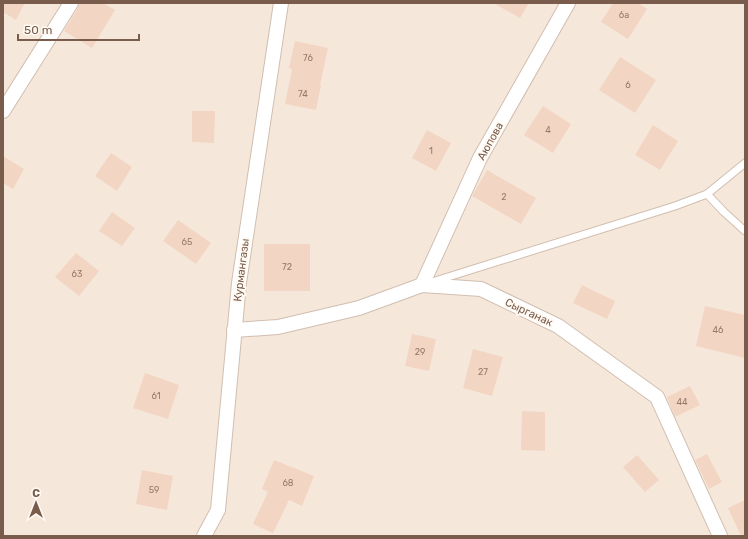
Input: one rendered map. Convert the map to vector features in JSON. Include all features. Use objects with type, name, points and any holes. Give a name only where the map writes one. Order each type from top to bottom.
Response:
[{"type":"street","points":[[3,111],[71,3]]},
{"type":"street","name":"Курмангазы","points":[[204,536],[218,510],[239,283],[280,3]]},
{"type":"street","name":"Аюпова","points":[[422,285],[480,158],[568,3]]},
{"type":"street","name":"Сырганак","points":[[234,330],[278,327],[359,308],[422,285],[481,289],[558,326],[657,397],[719,535]]},
{"type":"lane","points":[[422,285],[675,206],[707,194],[745,163]]},
{"type":"lane","points":[[707,194],[745,231]]},
{"type":"shaded area","points":[[3,3],[745,3],[745,536],[3,536]]},
{"type":"building","points":[[3,3],[25,3],[16,20],[3,12]]},
{"type":"building","points":[[80,3],[103,3],[115,10],[92,48],[64,31]]},
{"type":"building","points":[[493,3],[529,3],[520,18]]},
{"type":"building","points":[[613,3],[638,3],[647,9],[628,39],[601,22]]},
{"type":"building","points":[[295,41],[328,48],[316,110],[285,104],[292,69],[289,68]]},
{"type":"building","points":[[620,57],[656,80],[635,113],[599,90]]},
{"type":"building","points":[[543,106],[571,124],[553,153],[524,135]]},
{"type":"building","points":[[192,111],[215,111],[214,143],[192,142]]},
{"type":"building","points":[[653,125],[678,141],[660,170],[635,155]]},
{"type":"building","points":[[427,130],[451,143],[436,171],[412,158]]},
{"type":"building","points":[[111,153],[132,167],[117,191],[95,176]]},
{"type":"building","points":[[3,156],[24,169],[13,189],[3,183]]},
{"type":"building","points":[[487,170],[536,198],[521,224],[472,196]]},
{"type":"building","points":[[112,212],[135,228],[122,246],[99,231]]},
{"type":"building","points":[[178,220],[211,243],[196,264],[163,241]]},
{"type":"building","points":[[264,244],[310,244],[310,291],[264,291]]},
{"type":"building","points":[[76,253],[99,271],[79,296],[55,277]]},
{"type":"building","points":[[582,285],[615,301],[607,319],[573,303]]},
{"type":"building","points":[[705,306],[745,315],[745,358],[696,346]]},
{"type":"building","points":[[412,334],[436,339],[429,371],[405,366]]},
{"type":"building","points":[[473,349],[503,357],[492,396],[463,388]]},
{"type":"building","points":[[145,373],[179,385],[168,419],[133,408]]},
{"type":"building","points":[[690,386],[700,405],[675,417],[667,397]]},
{"type":"building","points":[[522,411],[545,412],[545,451],[521,450]]},
{"type":"building","points":[[707,454],[722,482],[709,489],[695,460]]},
{"type":"building","points":[[637,455],[659,480],[645,492],[623,467]]},
{"type":"building","points":[[274,460],[314,476],[302,506],[289,500],[273,533],[253,524],[268,492],[262,489]]},
{"type":"building","points":[[142,470],[173,476],[167,510],[136,504]]},
{"type":"building","points":[[745,500],[745,536],[741,536],[728,508]]}]
